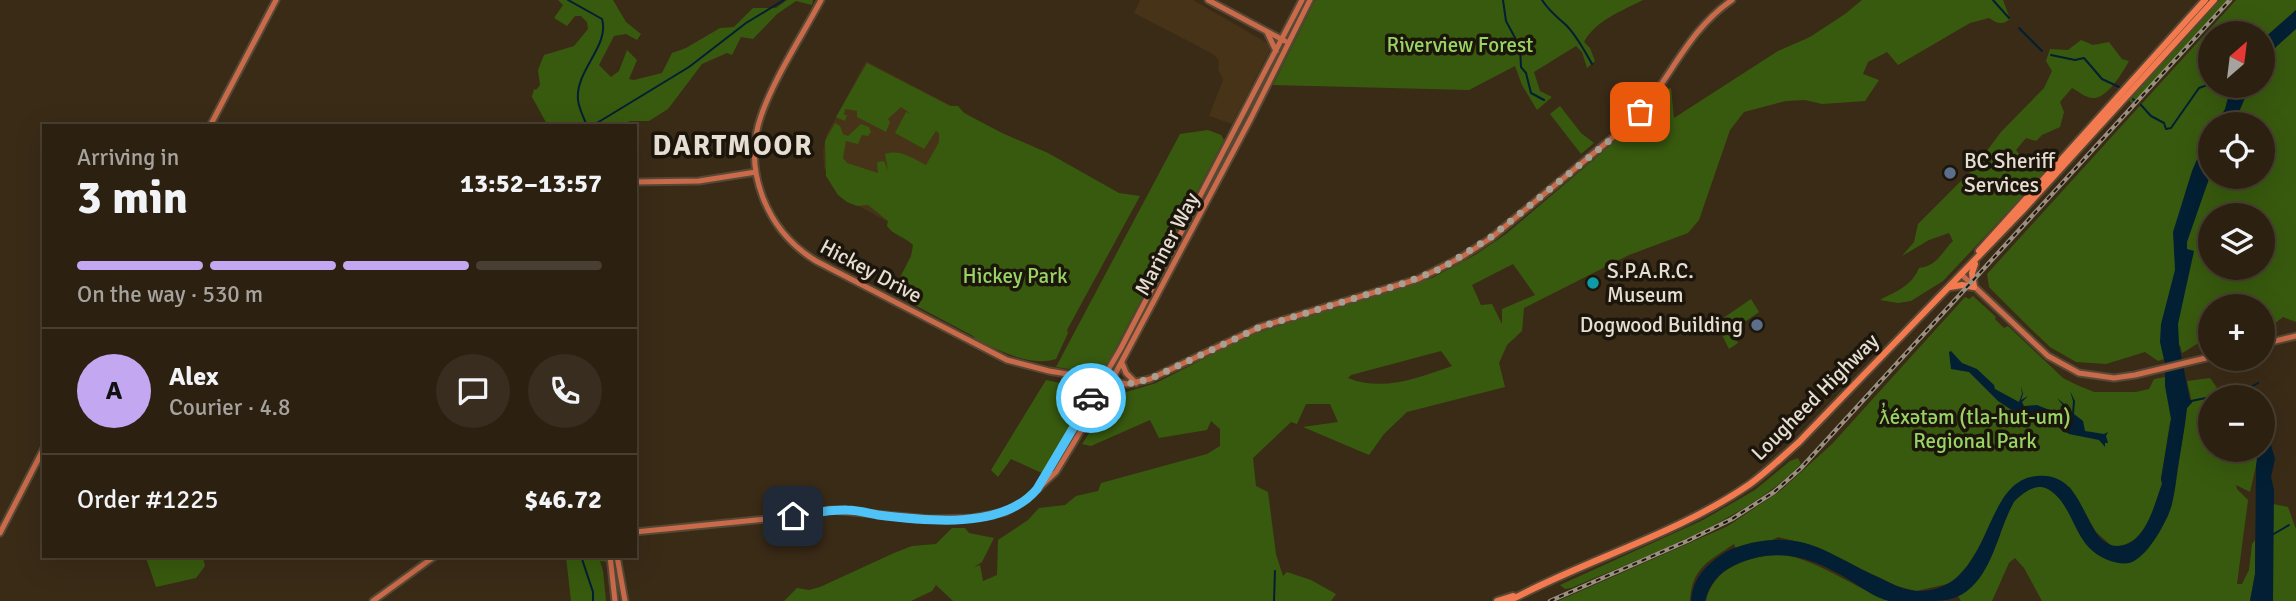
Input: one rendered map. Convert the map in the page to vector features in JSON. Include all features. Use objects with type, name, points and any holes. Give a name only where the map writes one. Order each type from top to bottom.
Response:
[{"type":"main road","points":[[211,124],[276,0]]},
{"type":"main road","name":"Hickey Drive","points":[[821,0],[762,114],[755,144],[756,172],[761,195],[772,219],[790,241],[812,259],[1003,359],[1018,365],[1110,382],[1136,383]]},
{"type":"main road","points":[[1208,0],[1289,43]]},
{"type":"main road","name":"Mariner Way","points":[[1035,492],[1102,380],[1302,0]]},
{"type":"main road","name":"Mariner Way","points":[[637,532],[835,510],[930,519],[971,518],[1005,512],[1020,504],[1058,469],[1122,362],[1310,0]]},
{"type":"main road","points":[[1122,362],[1126,373],[1136,383],[1253,329],[1418,278],[1468,253],[1629,124],[1645,106],[1696,32],[1732,0]]},
{"type":"main road","name":"Lougheed Highway","points":[[1961,274],[1965,266],[2205,0]]},
{"type":"main road","name":"Lougheed Highway","points":[[1509,601],[1683,521],[1751,483],[1799,442],[1977,260],[2214,0]]},
{"type":"main road","points":[[1267,32],[1288,28]]},
{"type":"main road","points":[[1267,32],[1276,51]]},
{"type":"main road","points":[[637,182],[704,180],[756,172]]},
{"type":"main road","points":[[1974,287],[1972,273],[1977,260]]},
{"type":"main road","points":[[1961,274],[2040,349],[2069,369],[2096,377],[2114,378],[2198,360]]},
{"type":"main road","points":[[1948,287],[1974,287]]},
{"type":"main road","points":[[2275,341],[2296,336]]},
{"type":"main road","points":[[1085,377],[1092,398]]},
{"type":"main road","points":[[0,533],[42,452]]},
{"type":"main road","points":[[373,601],[432,558]]},
{"type":"main road","points":[[610,558],[615,601]]},
{"type":"main road","points":[[617,558],[625,601]]},
{"type":"main road","name":"Lougheed Highway","points":[[1497,601],[1525,592]]},
{"type":"shaded area","points":[[1140,0],[1193,0],[1269,44],[1270,50],[1232,124],[1209,116],[1223,80],[1218,69],[1219,60],[1213,54],[1134,13]]},
{"type":"shaded area","points":[[866,61],[969,115],[907,232],[853,203],[828,176],[824,167],[826,136]]},
{"type":"green space","points":[[558,0],[613,0],[626,22],[641,34],[637,40],[626,34],[614,36],[599,65],[611,77],[619,71],[627,50],[637,60],[629,79],[634,80],[662,73],[672,53],[720,28],[734,27],[753,8],[776,8],[787,0],[813,0],[812,5],[796,1],[777,14],[753,39],[741,37],[732,55],[727,53],[702,64],[668,109],[649,121],[629,121],[628,124],[547,124],[532,97],[534,89],[540,85],[538,70],[544,55],[574,46],[588,29],[587,22],[581,16],[575,16],[567,26],[554,18],[563,5]]},
{"type":"green space","name":"Riverview Forest","points":[[1315,0],[1643,0],[1610,17],[1589,34],[1584,42],[1590,48],[1595,61],[1587,68],[1582,52],[1576,46],[1534,72],[1540,91],[1552,97],[1537,110],[1522,85],[1515,66],[1469,90],[1273,85]]},
{"type":"green space","points":[[1862,0],[2003,0],[2010,19],[2002,23],[1989,18],[1970,23],[1898,65],[1887,52],[1868,62],[1863,74],[1879,80],[1865,101],[1822,104],[1805,100],[1786,101],[1744,112],[1730,130],[1699,220],[1688,233],[1629,255],[1524,308],[1522,331],[1507,345],[1499,363],[1505,387],[1407,412],[1384,434],[1369,455],[1303,427],[1338,422],[1330,404],[1306,404],[1297,424],[1291,422],[1253,458],[1256,486],[1268,492],[1276,554],[1283,576],[1287,572],[1311,580],[1336,594],[1331,601],[953,601],[936,585],[932,591],[911,601],[784,601],[797,588],[809,590],[820,587],[912,546],[936,544],[952,528],[965,528],[969,533],[994,538],[982,562],[974,567],[980,565],[983,581],[997,575],[998,540],[1028,520],[1039,508],[1065,505],[1076,496],[1098,491],[1101,483],[1207,454],[1220,446],[1220,429],[1211,421],[1207,430],[1159,438],[1150,420],[1091,446],[1082,444],[1113,396],[1156,383],[1250,335],[1432,278],[1475,255],[1506,234],[1640,120],[1660,91],[1671,88],[1674,118],[1778,51],[1810,37]],"holes":[[[1513,264],[1535,295],[1502,309],[1502,324],[1492,304],[1481,305],[1472,285]],[[1441,351],[1452,366],[1414,379],[1374,384],[1348,378]]]},
{"type":"green space","points":[[2220,0],[2227,0],[2208,21],[2201,21]]},
{"type":"green space","name":"ƛ̓éxətəm (tla-hut-um) Regional Park","points":[[2236,0],[2296,0],[2296,10],[2275,30],[2275,21],[2217,21]]},
{"type":"green space","points":[[2198,24],[2198,32],[2132,104],[2129,100]]},
{"type":"green space","name":"ƛ̓éxətəm (tla-hut-um) Regional Park","points":[[2296,24],[2296,322],[2283,317],[2275,323],[2275,294],[2198,294],[2198,344],[2182,353],[2180,345],[2165,349],[2164,359],[2158,361],[2145,352],[2106,364],[2076,362],[2050,347],[1989,287],[1987,274],[2198,42],[2198,98],[2275,98],[2275,43]]},
{"type":"green space","points":[[2081,40],[2093,45],[2109,42],[2122,59],[2129,61],[2114,84],[2098,97],[2088,97],[2072,88],[2060,102],[2064,112],[2060,127],[2042,135],[2036,141],[2026,138],[2016,150],[2025,162],[2039,163],[2054,149],[2058,152],[2056,161],[1943,281],[1911,301],[1898,303],[1880,300],[1907,284],[1919,268],[1935,262],[1953,241],[1949,233],[1929,240],[1902,256],[1914,242],[1918,224],[1974,168],[2001,132],[2044,88],[2052,71],[2046,61],[2050,49],[2068,50]]},
{"type":"green space","name":"Hickey Park","points":[[867,63],[950,106],[958,106],[964,113],[1048,153],[1119,193],[1140,196],[1067,330],[1056,359],[1036,361],[1005,353],[892,293],[911,256],[913,245],[890,229],[887,226],[888,221],[868,205],[857,206],[838,195],[826,176],[825,141],[835,123],[840,126],[843,134],[848,136],[861,124],[869,127],[871,132],[868,136],[862,135],[858,144],[846,141],[843,158],[847,163],[878,173],[877,162],[884,161],[888,170],[885,154],[891,153],[906,155],[926,165],[939,142],[939,133],[936,131],[924,149],[895,133],[906,112],[911,114],[901,107],[888,119],[890,122],[886,132],[857,117],[857,111],[845,109],[845,121],[836,117]]},
{"type":"green space","points":[[1560,106],[1581,133],[1594,143],[1581,154],[1550,114]]},
{"type":"green space","points":[[1208,130],[1221,135],[1224,140],[1106,367],[1094,373],[1056,367],[1180,134]]},
{"type":"green space","points":[[1973,296],[2004,328],[2008,326],[2063,378],[2077,385],[2094,392],[2136,392],[2149,389],[2154,379],[2165,377],[2165,386],[2181,389],[2170,422],[2162,484],[2146,525],[2132,541],[2112,546],[2096,532],[2070,487],[2043,487],[2059,497],[2091,549],[2111,560],[2121,563],[2151,543],[2168,516],[2175,489],[2187,408],[2192,403],[2187,381],[2210,378],[2215,385],[2198,385],[2198,462],[2257,462],[2250,492],[2236,485],[2248,500],[2237,584],[2242,584],[2249,570],[2252,544],[2255,540],[2255,574],[2250,601],[2042,601],[2024,568],[2015,558],[2009,563],[1992,601],[1961,601],[1958,596],[1979,577],[2000,535],[1982,543],[1952,583],[1916,591],[1897,586],[1811,545],[1778,537],[1739,557],[1734,544],[1703,566],[1694,580],[1690,601],[1558,601],[1728,526],[1780,491],[1832,444],[1965,297],[1969,299]]},
{"type":"green space","points":[[1751,299],[1759,312],[1732,331],[1738,343],[1729,349],[1716,323]]},
{"type":"green space","points":[[1046,380],[1083,388],[1086,397],[1084,402],[1044,474],[1011,459],[998,477],[991,470]]},
{"type":"green space","points":[[1798,458],[1801,464],[1778,485],[1723,520],[1571,588],[1565,589],[1560,585],[1703,520],[1755,490],[1790,461]]},
{"type":"green space","points":[[2273,504],[2288,507],[2296,529],[2296,601],[2273,601]]},
{"type":"green space","points":[[1781,554],[1824,569],[1890,601],[1706,601],[1716,580],[1734,566],[1757,557]]},
{"type":"green space","points":[[146,558],[203,558],[205,566],[196,578],[156,587]]},
{"type":"green space","points":[[566,558],[606,558],[608,562],[600,561],[606,601],[571,601]]},
{"type":"water","points":[[2296,10],[2296,29],[2275,49],[2275,28]]},
{"type":"water","points":[[2228,98],[2245,98],[2239,112],[2223,112]]},
{"type":"water","points":[[2198,157],[2198,189],[2205,189],[2201,203],[2198,203],[2187,242],[2187,249],[2194,251],[2178,324],[2179,345],[2190,400],[2193,401],[2187,408],[2170,511],[2156,538],[2143,554],[2129,563],[2110,561],[2097,555],[2087,546],[2058,497],[2046,488],[2036,487],[2026,491],[2014,502],[1990,561],[1976,582],[1953,599],[1889,601],[1808,560],[1780,555],[1751,559],[1729,568],[1716,580],[1705,601],[1691,601],[1700,574],[1721,555],[1743,545],[1775,540],[1792,541],[1821,549],[1889,583],[1914,591],[1944,586],[1961,573],[1975,555],[2005,496],[2019,482],[2037,476],[2050,476],[2068,487],[2097,534],[2107,543],[2119,546],[2136,538],[2148,522],[2162,484],[2171,419],[2160,342],[2161,324],[2175,270],[2173,232]]},
{"type":"water","points":[[1951,351],[1962,363],[1977,369],[1995,389],[2019,402],[2021,386],[2023,394],[2021,400],[2028,396],[2022,402],[2024,406],[2037,405],[2064,413],[2066,409],[2057,398],[2068,407],[2067,414],[2072,414],[2073,401],[2070,391],[2075,401],[2074,414],[2083,421],[2085,431],[2104,434],[2108,432],[2108,443],[2105,443],[2105,447],[2099,440],[2069,434],[2048,421],[2010,409],[1998,401],[1969,372],[1951,369]]},
{"type":"water","points":[[2256,462],[2274,462],[2271,477],[2274,490],[2273,601],[2250,601],[2255,574]]},
{"type":"waterway","points":[[568,0],[602,19],[601,39],[578,89],[578,100],[586,124]]},
{"type":"waterway","points":[[595,124],[689,67],[746,23],[784,0]]},
{"type":"waterway","points":[[1503,0],[1506,21],[1520,47],[1521,67],[1526,73],[1531,93],[1544,100]]},
{"type":"waterway","points":[[1542,0],[1573,33],[1592,64]]},
{"type":"waterway","points":[[1993,0],[2009,18]]},
{"type":"waterway","points":[[2019,28],[2042,51]]},
{"type":"waterway","points":[[2051,55],[2075,60],[2084,58],[2102,79],[2119,87]]},
{"type":"waterway","points":[[2141,105],[2151,116],[2164,123],[2166,129],[2171,128],[2198,89]]},
{"type":"waterway","points":[[2191,401],[2211,397],[2223,389],[2243,397],[2249,388],[2258,383]]},
{"type":"waterway","points":[[2272,535],[2289,525]]},
{"type":"waterway","points":[[582,558],[593,592],[593,601]]},
{"type":"waterway","points":[[1274,601],[1275,571]]},
{"type":"railway","points":[[1550,601],[1687,541],[1732,519],[1774,492],[1801,468],[2230,0]]},
{"type":"way so far","points":[[1091,398],[1102,380],[1127,384],[1150,379],[1260,327],[1405,283],[1451,263],[1491,237],[1620,132],[1640,112]]},
{"type":"place","name":"BC Sheriff Services","points":[[1950,173]]},
{"type":"place","name":"S.P.A.R.C. Museum","points":[[1593,283]]},
{"type":"place","name":"Dogwood Building","points":[[1757,325]]},
{"type":"district","name":"DARTMOOR","points":[[733,145]]},
{"type":"route","points":[[793,516],[847,510],[887,516],[945,519],[1005,512],[1026,500],[1037,489],[1091,398]]}]
